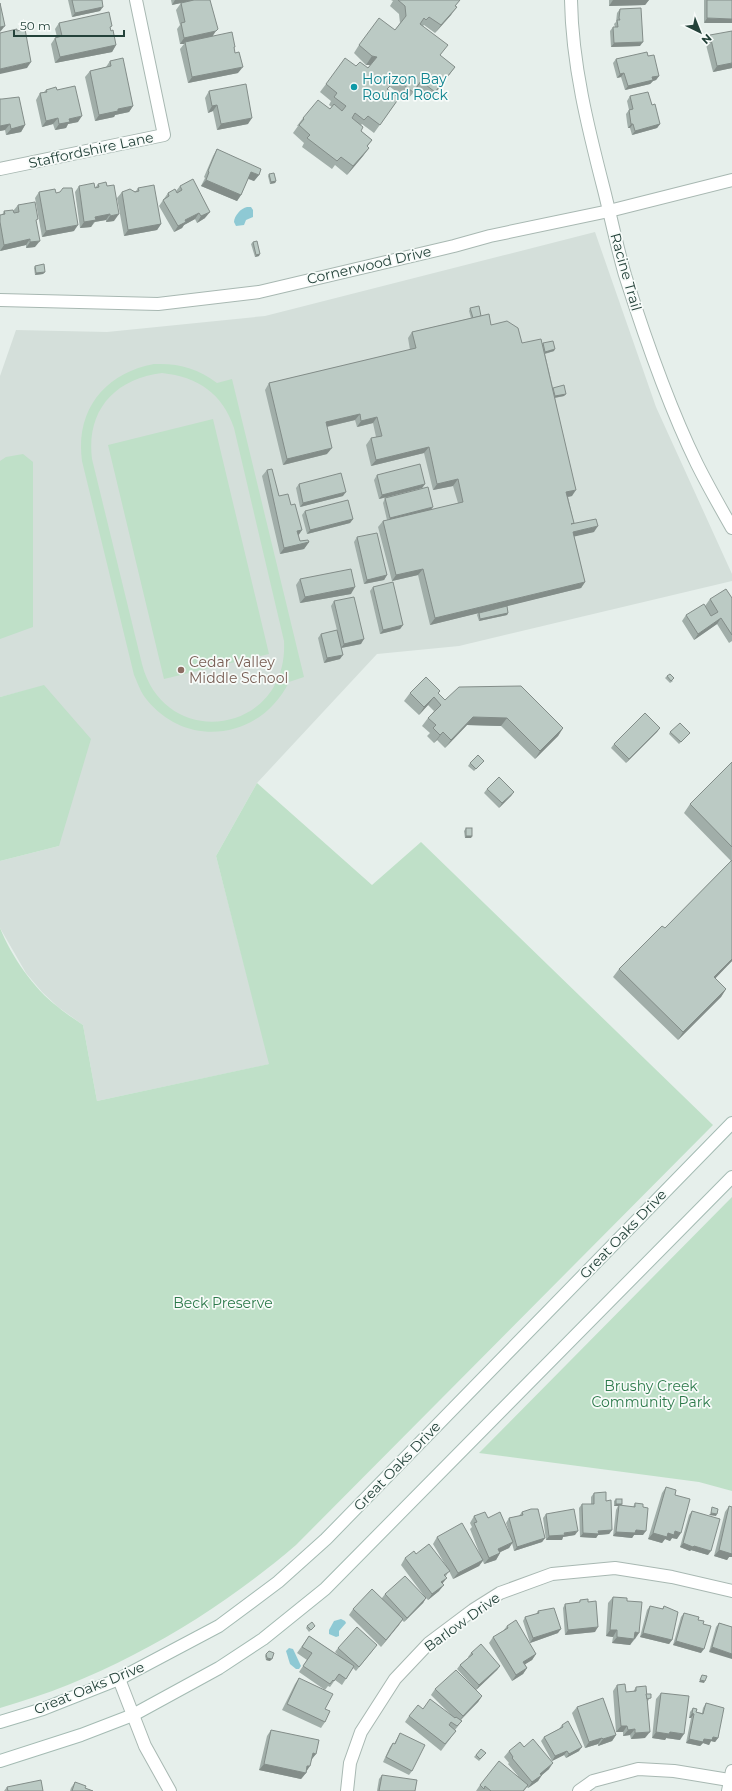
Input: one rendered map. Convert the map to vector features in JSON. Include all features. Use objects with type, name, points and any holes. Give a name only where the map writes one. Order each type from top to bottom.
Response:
[{"type":"street","name":"Staffordshire Lane","points":[[0,169],[164,135],[136,0]]},
{"type":"street","name":"Racine Trail","points":[[571,0],[576,62],[590,136],[625,275],[650,349],[677,418],[697,464],[732,528]]},
{"type":"street","name":"Cornerwood Drive","points":[[0,300],[158,304],[259,292],[454,246],[490,236],[609,211],[732,180]]},
{"type":"street","name":"Great Oaks Drive","points":[[0,1722],[43,1709],[119,1679],[219,1626],[272,1587],[332,1533],[732,1123]]},
{"type":"street","points":[[0,1760],[81,1735],[133,1715],[219,1668],[263,1639],[320,1593],[732,1177]]},
{"type":"street","name":"Barlow Drive","points":[[347,1791],[350,1763],[361,1732],[395,1679],[429,1643],[473,1610],[500,1593],[552,1574],[615,1568],[672,1577],[732,1591]]},
{"type":"street","points":[[119,1679],[145,1746],[170,1791]]},
{"type":"street","points":[[579,1791],[593,1781],[638,1769],[680,1771],[730,1781]]},
{"type":"shaded area","name":"Cedar Valley Middle School","points":[[595,232],[656,407],[732,574],[732,581],[459,646],[377,654],[257,783],[216,856],[270,1064],[97,1101],[83,1025],[58,1007],[42,992],[26,973],[0,928],[0,861],[59,846],[44,686],[0,697],[0,376],[16,330],[107,332],[265,316]]},
{"type":"green space","points":[[154,364],[172,364],[195,370],[217,383],[232,379],[304,677],[289,682],[277,701],[261,716],[243,726],[223,731],[203,731],[183,726],[164,716],[147,700],[134,675],[82,461],[81,443],[83,426],[89,410],[97,397],[108,385],[121,376]],"holes":[[[162,373],[187,378],[197,383],[215,396],[223,405],[234,428],[284,641],[280,672],[267,696],[247,713],[224,721],[198,720],[175,711],[155,692],[142,664],[92,459],[91,442],[94,426],[99,412],[107,400],[117,390],[130,382],[145,376]]]},
{"type":"green space","points":[[213,419],[269,654],[164,679],[108,445]]},
{"type":"green space","points":[[23,454],[33,462],[33,627],[0,639],[0,461],[6,457]]},
{"type":"green space","points":[[44,685],[91,739],[59,846],[0,861],[0,697]]},
{"type":"green space","name":"Beck Preserve","points":[[257,783],[372,885],[421,842],[713,1125],[296,1545],[263,1572],[229,1597],[157,1643],[80,1680],[0,1708],[0,928],[17,961],[40,991],[64,1012],[83,1025],[97,1101],[269,1064],[216,856]]},
{"type":"green space","name":"Brushy Creek Community Park","points":[[732,1197],[732,1491],[699,1482],[479,1453]]},
{"type":"water","points":[[251,207],[253,210],[253,217],[246,220],[244,225],[236,226],[234,220],[242,209]]},
{"type":"water","points":[[341,1619],[346,1623],[339,1631],[339,1636],[336,1637],[329,1634],[329,1630],[334,1621]]},
{"type":"water","points":[[289,1648],[293,1649],[301,1666],[299,1669],[296,1669],[290,1664],[286,1651]]},
{"type":"building","points":[[72,0],[102,0],[103,7],[75,13]]},
{"type":"building","points":[[194,0],[210,0],[218,29],[216,31],[184,38],[181,23],[185,22],[181,3]]},
{"type":"building","name":"Horizon Bay Round Rock","points":[[398,0],[460,0],[455,6],[457,7],[441,25],[429,17],[426,20],[424,18],[420,24],[448,45],[440,55],[455,67],[435,92],[421,81],[413,92],[392,76],[386,83],[390,86],[387,89],[399,98],[380,125],[368,116],[364,120],[355,113],[352,118],[363,127],[361,131],[372,140],[367,146],[369,148],[353,166],[341,157],[337,161],[307,138],[310,135],[299,125],[318,100],[330,109],[334,104],[342,111],[346,106],[334,97],[337,93],[326,84],[345,58],[356,66],[360,62],[368,68],[377,57],[372,56],[359,45],[379,18],[395,30],[406,16],[405,6]]},
{"type":"building","points":[[707,0],[732,0],[732,19],[707,18]]},
{"type":"building","points":[[0,3],[5,26],[0,27]]},
{"type":"building","points":[[641,8],[643,42],[614,43],[613,27],[618,27],[617,20],[620,20],[620,9]]},
{"type":"building","points":[[109,12],[112,26],[110,27],[111,31],[113,30],[116,45],[60,57],[55,38],[62,36],[59,23]]},
{"type":"building","points":[[17,29],[17,31],[25,29],[31,62],[0,69],[0,33]]},
{"type":"building","points":[[732,31],[732,63],[717,66],[710,35]]},
{"type":"building","points":[[232,32],[235,53],[239,52],[243,67],[192,77],[185,42]]},
{"type":"building","points":[[647,52],[648,56],[654,55],[659,76],[652,77],[653,80],[628,86],[624,73],[620,74],[616,59]]},
{"type":"building","points":[[123,58],[133,106],[99,115],[90,71],[111,66],[110,61]]},
{"type":"building","points":[[246,84],[252,118],[221,124],[217,105],[212,106],[209,91]]},
{"type":"building","points":[[75,86],[82,116],[69,119],[70,122],[59,124],[58,118],[46,121],[40,93],[47,92],[46,90],[56,87],[57,90]]},
{"type":"building","points":[[648,92],[652,105],[655,104],[660,124],[635,131],[633,124],[631,124],[629,110],[633,109],[630,96]]},
{"type":"building","points":[[19,97],[25,125],[11,129],[10,124],[0,126],[0,99]]},
{"type":"building","points":[[217,149],[261,169],[259,175],[251,172],[241,195],[206,180]]},
{"type":"building","points":[[274,173],[276,181],[271,182],[269,174]]},
{"type":"building","points":[[193,179],[210,212],[201,216],[199,213],[185,220],[186,222],[178,226],[163,200],[169,196],[168,193],[175,189],[177,193],[182,190],[180,186]]},
{"type":"building","points":[[106,182],[107,186],[114,185],[119,214],[95,217],[96,220],[84,222],[79,186],[94,183],[95,188],[99,187],[98,184]]},
{"type":"building","points":[[154,185],[161,224],[128,230],[122,192],[130,189],[135,192],[139,191],[138,188]]},
{"type":"building","points":[[63,188],[72,188],[78,225],[46,231],[39,192],[55,189],[56,193],[60,192]]},
{"type":"building","points":[[35,202],[38,219],[36,220],[40,241],[30,242],[30,239],[4,245],[0,215],[5,214],[4,211],[13,210],[14,213],[19,212],[18,205]]},
{"type":"building","points":[[257,241],[260,254],[256,255],[253,242]]},
{"type":"building","points":[[44,264],[45,272],[36,273],[35,266]]},
{"type":"building","points":[[479,306],[481,316],[473,318],[470,308]]},
{"type":"building","points":[[489,314],[491,325],[507,321],[518,328],[522,343],[541,339],[576,490],[566,492],[574,523],[571,524],[596,519],[598,526],[573,532],[585,582],[435,618],[423,569],[396,575],[383,521],[463,502],[458,479],[437,484],[429,447],[376,460],[371,438],[382,436],[377,417],[361,421],[360,414],[326,422],[332,448],[287,459],[269,383],[416,348],[412,332]]},
{"type":"building","points":[[553,341],[555,349],[545,352],[543,343]]},
{"type":"building","points":[[564,385],[566,394],[555,396],[553,388]]},
{"type":"building","points":[[420,464],[425,484],[382,495],[377,475]]},
{"type":"building","points":[[272,469],[279,496],[288,494],[291,505],[295,504],[302,530],[297,531],[300,541],[308,540],[309,542],[284,548],[267,470]]},
{"type":"building","points":[[341,473],[346,492],[303,503],[299,484]]},
{"type":"building","points":[[428,487],[433,507],[390,518],[385,498]]},
{"type":"building","points":[[348,500],[353,519],[310,530],[305,511]]},
{"type":"building","points":[[377,533],[387,575],[367,580],[357,537]]},
{"type":"building","points":[[351,569],[355,587],[305,597],[300,579]]},
{"type":"building","points":[[393,582],[403,625],[383,630],[373,587]]},
{"type":"building","points":[[726,589],[732,598],[732,635],[721,618],[698,634],[686,615],[704,604],[711,616],[718,612],[710,599]]},
{"type":"building","points":[[354,597],[364,639],[344,644],[334,601]]},
{"type":"building","points":[[507,606],[508,613],[480,619],[479,613]]},
{"type":"building","points":[[337,630],[343,655],[327,658],[321,634]]},
{"type":"building","points":[[670,674],[674,678],[671,681],[667,676]]},
{"type":"building","points":[[426,677],[440,691],[438,693],[445,700],[459,687],[521,686],[563,728],[540,751],[507,718],[473,717],[451,740],[443,732],[440,735],[433,728],[436,725],[428,718],[441,705],[434,697],[424,707],[410,693]]},
{"type":"building","points":[[645,713],[660,728],[629,759],[614,744]]},
{"type":"building","points":[[680,723],[690,733],[681,742],[670,732]]},
{"type":"building","points":[[478,755],[484,761],[476,769],[470,763]]},
{"type":"building","points":[[732,762],[732,847],[690,804]]},
{"type":"building","points":[[499,777],[514,792],[502,803],[487,789]]},
{"type":"building","points":[[466,828],[472,828],[472,836],[466,836]]},
{"type":"building","points":[[732,860],[732,959],[714,977],[726,989],[683,1032],[619,969],[662,926],[665,928]]},
{"type":"building","points":[[666,1487],[676,1490],[675,1495],[690,1499],[681,1533],[675,1531],[674,1535],[668,1533],[667,1537],[653,1533]]},
{"type":"building","points":[[606,1492],[606,1501],[611,1500],[612,1530],[598,1531],[599,1534],[583,1533],[582,1504],[594,1504],[594,1493]]},
{"type":"building","points":[[616,1499],[622,1499],[622,1504],[616,1504]]},
{"type":"building","points":[[635,1503],[643,1504],[643,1507],[648,1508],[646,1531],[636,1530],[635,1533],[616,1532],[619,1505],[635,1507]]},
{"type":"building","points":[[729,1506],[732,1507],[732,1554],[719,1550]]},
{"type":"building","points":[[712,1507],[718,1509],[717,1514],[711,1513]]},
{"type":"building","points":[[531,1509],[538,1509],[545,1538],[517,1547],[509,1518],[523,1515],[522,1512]]},
{"type":"building","points":[[574,1509],[578,1531],[564,1533],[565,1535],[549,1536],[546,1514]]},
{"type":"building","points":[[692,1511],[720,1519],[711,1551],[683,1543]]},
{"type":"building","points":[[485,1512],[488,1518],[500,1512],[513,1542],[498,1549],[500,1553],[489,1558],[474,1523],[477,1522],[474,1516]]},
{"type":"building","points":[[462,1523],[483,1560],[458,1573],[437,1537]]},
{"type":"building","points":[[429,1544],[450,1571],[444,1575],[447,1578],[441,1582],[444,1585],[432,1594],[405,1558],[414,1551],[416,1554]]},
{"type":"building","points":[[405,1576],[426,1598],[407,1618],[385,1594]]},
{"type":"building","points":[[372,1589],[403,1619],[386,1640],[353,1609]]},
{"type":"building","points":[[613,1597],[627,1598],[627,1601],[642,1602],[639,1633],[635,1632],[634,1639],[617,1637],[617,1630],[610,1630]]},
{"type":"building","points":[[588,1599],[588,1602],[596,1601],[598,1627],[568,1630],[565,1604],[580,1602],[580,1600]]},
{"type":"building","points":[[650,1606],[663,1609],[664,1606],[678,1612],[672,1640],[643,1633]]},
{"type":"building","points":[[554,1608],[561,1629],[533,1638],[525,1617],[539,1613],[538,1611]]},
{"type":"building","points":[[684,1613],[699,1617],[698,1620],[704,1621],[703,1624],[711,1626],[704,1649],[676,1641]]},
{"type":"building","points":[[516,1620],[536,1654],[523,1662],[527,1668],[516,1675],[493,1637],[508,1628],[507,1626]]},
{"type":"building","points":[[312,1622],[315,1626],[311,1630],[307,1626]]},
{"type":"building","points":[[719,1623],[732,1627],[732,1654],[712,1647]]},
{"type":"building","points":[[357,1627],[377,1645],[359,1667],[338,1648]]},
{"type":"building","points":[[309,1636],[354,1666],[346,1679],[339,1674],[330,1684],[303,1666],[312,1653],[302,1647]]},
{"type":"building","points":[[481,1644],[500,1666],[479,1685],[460,1665],[473,1654],[471,1653]]},
{"type":"building","points":[[269,1651],[274,1653],[272,1659],[267,1658],[266,1654]]},
{"type":"building","points":[[456,1670],[482,1696],[463,1716],[435,1689]]},
{"type":"building","points":[[702,1675],[707,1676],[705,1681],[700,1680]]},
{"type":"building","points":[[299,1678],[333,1694],[325,1709],[330,1711],[325,1722],[287,1704]]},
{"type":"building","points":[[625,1684],[626,1692],[636,1691],[636,1687],[646,1686],[650,1732],[635,1733],[635,1729],[628,1730],[627,1726],[621,1726],[617,1685]]},
{"type":"building","points":[[661,1693],[689,1696],[684,1734],[656,1732]]},
{"type":"building","points":[[646,1694],[651,1694],[651,1698],[647,1699]]},
{"type":"building","points":[[603,1698],[616,1735],[589,1742],[577,1707]]},
{"type":"building","points":[[430,1699],[455,1718],[456,1717],[462,1721],[457,1726],[451,1722],[449,1725],[456,1731],[445,1744],[409,1716],[418,1705],[423,1709]]},
{"type":"building","points":[[706,1703],[724,1708],[718,1738],[713,1737],[712,1740],[704,1739],[703,1742],[689,1739],[694,1714],[692,1713],[693,1708],[697,1709],[696,1712],[703,1714]]},
{"type":"building","points":[[568,1721],[582,1747],[569,1754],[567,1751],[555,1756],[544,1737],[563,1727],[562,1725]]},
{"type":"building","points":[[271,1730],[319,1740],[316,1754],[313,1753],[310,1766],[307,1766],[306,1773],[264,1764]]},
{"type":"building","points":[[400,1733],[425,1745],[412,1771],[386,1757],[393,1743],[395,1744]]},
{"type":"building","points":[[533,1739],[553,1763],[540,1774],[542,1775],[532,1782],[512,1758],[513,1757],[509,1751],[520,1742],[524,1747]]},
{"type":"building","points":[[481,1749],[486,1753],[480,1759],[476,1755]]},
{"type":"building","points":[[499,1761],[528,1785],[523,1791],[491,1791],[485,1786],[484,1789],[480,1785]]},
{"type":"building","points":[[382,1775],[417,1780],[415,1791],[379,1791]]},
{"type":"building","points":[[41,1780],[43,1791],[8,1791],[7,1787]]},
{"type":"building","points":[[75,1782],[86,1786],[85,1788],[93,1791],[72,1791]]},
{"type":"place","name":"Horizon Bay Round Rock","points":[[354,87]]},
{"type":"place","name":"Cedar Valley Middle School","points":[[181,670]]}]
